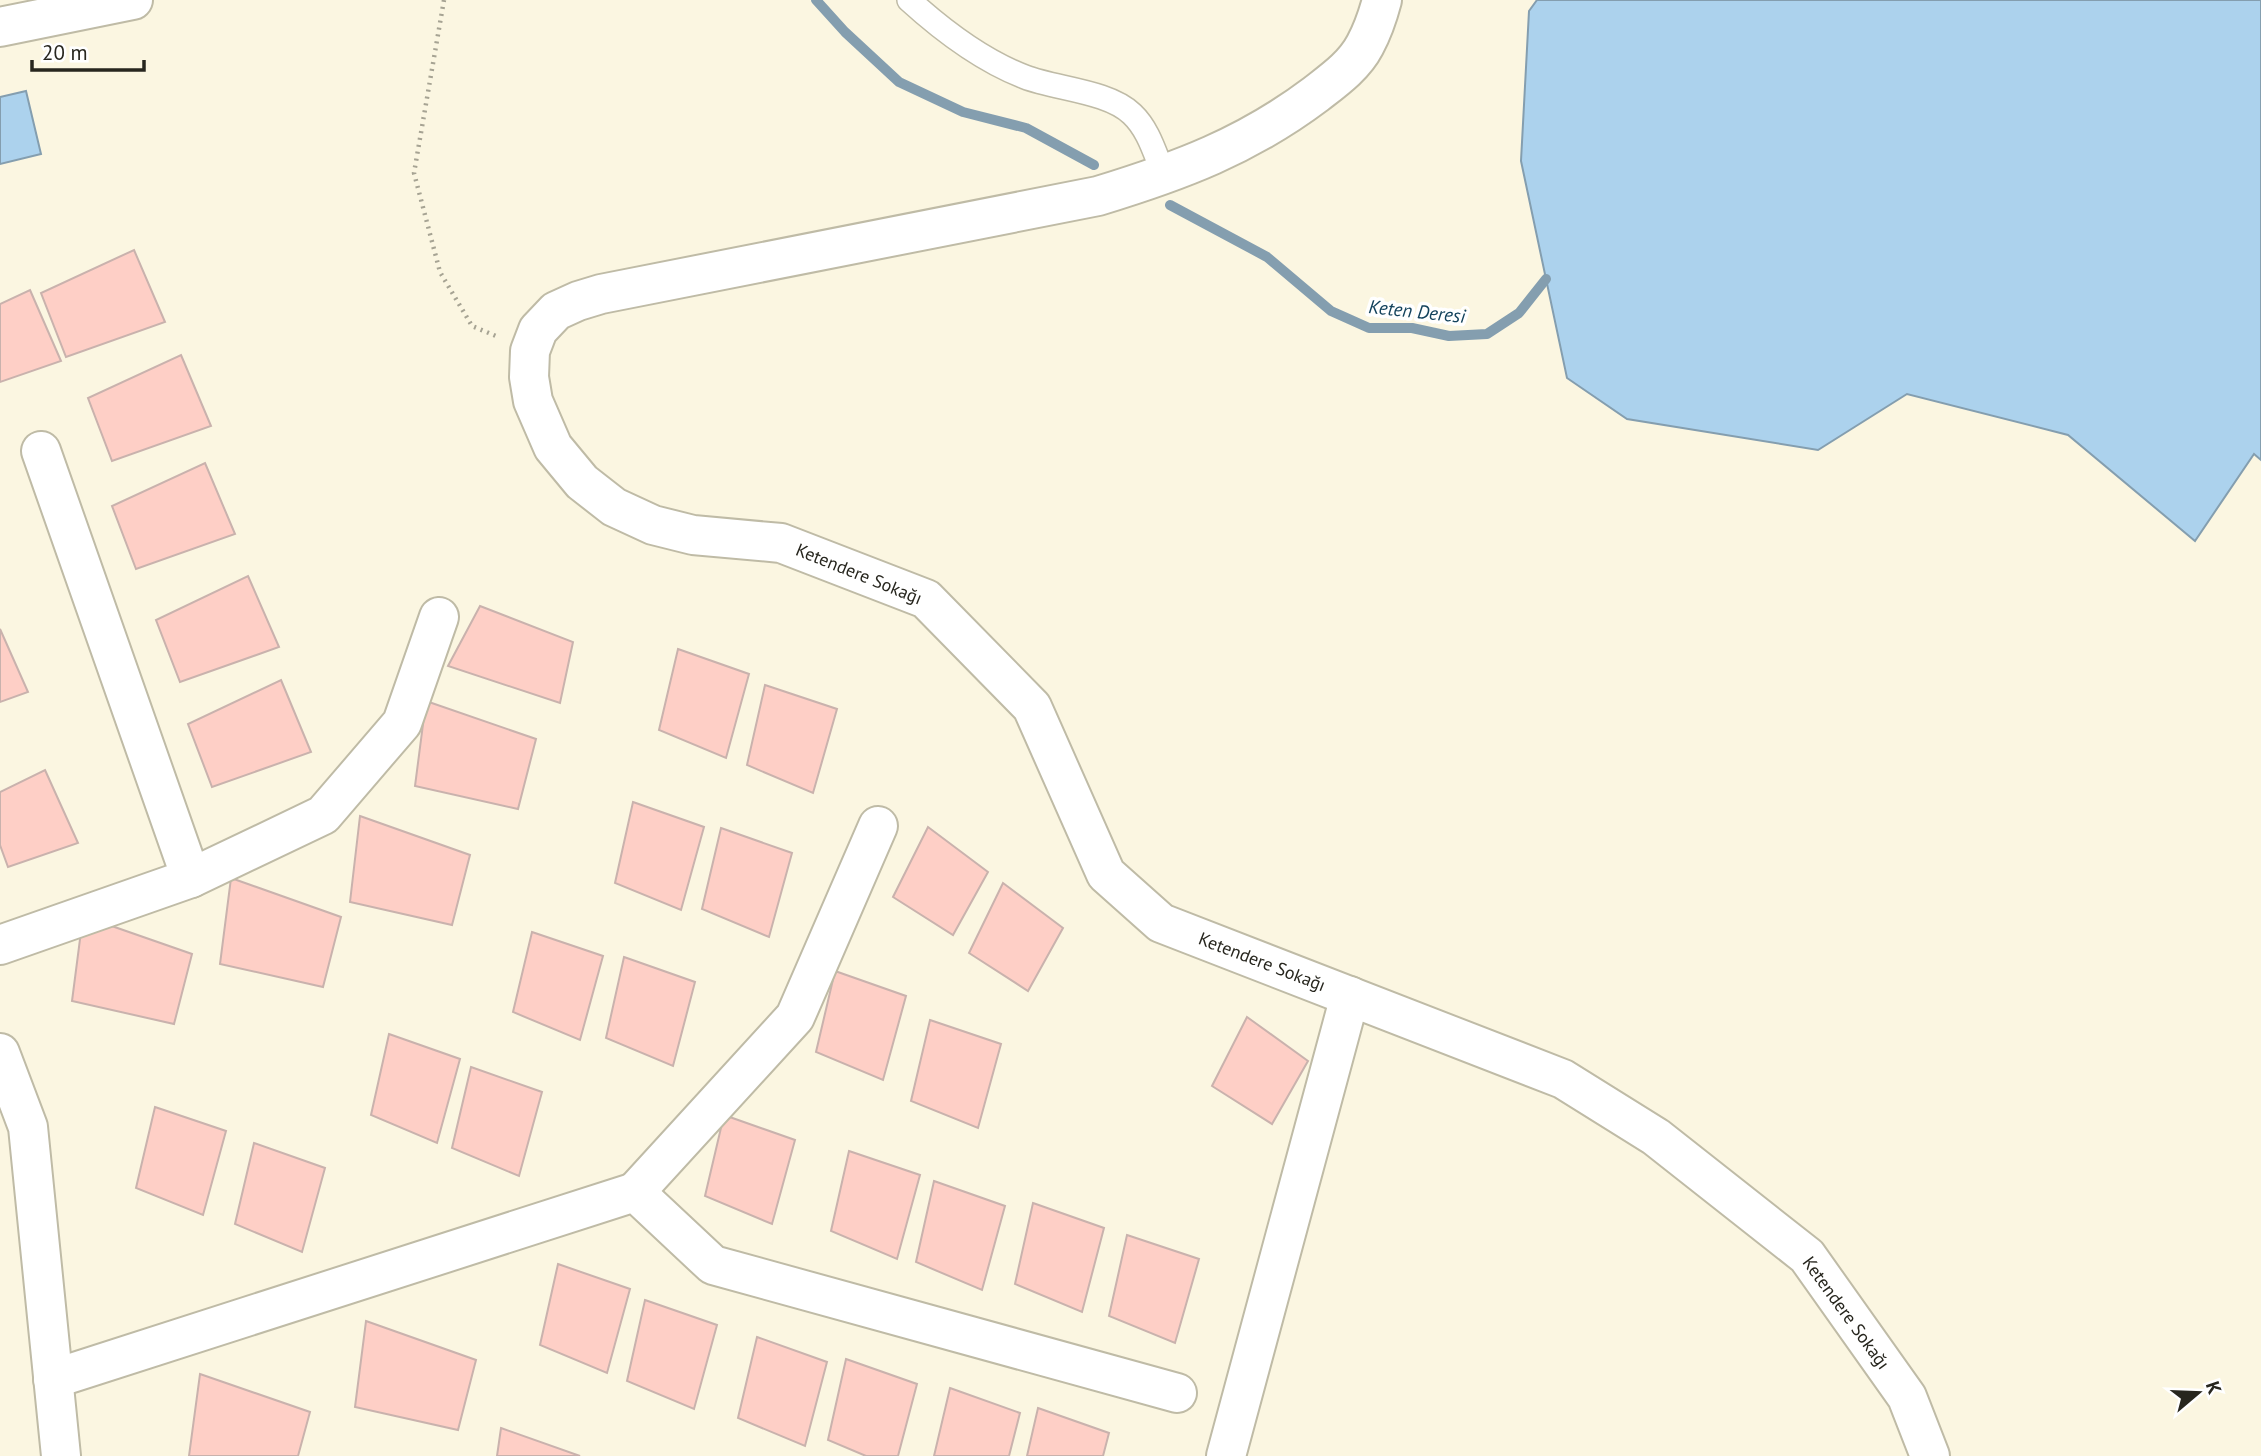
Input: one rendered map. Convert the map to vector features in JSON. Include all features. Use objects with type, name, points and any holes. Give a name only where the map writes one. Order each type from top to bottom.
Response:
[{"type":"street","points":[[0,27],[134,0]]},
{"type":"street","name":"Ketendere Sokağı","points":[[1382,0],[1365,47],[1341,75],[1287,116],[1227,150],[1164,175],[1098,195],[601,294],[556,311],[538,330],[530,351],[529,377],[533,401],[553,447],[582,482],[614,507],[653,526],[693,535],[781,543],[926,599],[1032,707],[1106,874],[1161,923],[1563,1079],[1656,1137],[1807,1256],[1906,1396],[1930,1456]]},
{"type":"street","points":[[41,451],[191,878]]},
{"type":"street","points":[[0,945],[191,878],[323,815],[402,723],[439,617]]},
{"type":"street","points":[[53,1379],[635,1192],[795,1017],[878,826]]},
{"type":"street","points":[[1226,1456],[1350,996]]},
{"type":"street","points":[[0,1053],[28,1127],[61,1456]]},
{"type":"street","points":[[635,1192],[713,1265],[1177,1393]]},
{"type":"lane","points":[[908,0],[982,55],[1025,77],[1111,101],[1130,112],[1146,132],[1164,175]]},
{"type":"path","points":[[444,0],[414,173],[440,272],[472,326],[530,351]]},
{"type":"water","points":[[1537,0],[2261,0],[2261,460],[2254,454],[2195,541],[2068,435],[1907,394],[1818,450],[1627,419],[1567,378],[1521,161],[1529,11]]},
{"type":"water","points":[[26,91],[41,154],[0,164],[0,97]]},
{"type":"building","points":[[134,250],[165,322],[66,357],[41,293]]},
{"type":"building","points":[[30,290],[61,361],[0,382],[0,304]]},
{"type":"building","points":[[181,355],[211,426],[112,461],[88,398]]},
{"type":"building","points":[[205,463],[235,534],[136,569],[112,506]]},
{"type":"building","points":[[248,576],[279,647],[180,682],[156,620]]},
{"type":"building","points":[[480,606],[573,642],[560,703],[448,666]]},
{"type":"building","points":[[0,629],[28,692],[0,702]]},
{"type":"building","points":[[678,649],[749,674],[726,758],[659,730]]},
{"type":"building","points":[[281,680],[311,752],[212,787],[188,724]]},
{"type":"building","points":[[765,685],[837,709],[813,793],[747,765]]},
{"type":"building","points":[[426,701],[536,739],[518,809],[415,786]]},
{"type":"building","points":[[45,770],[78,843],[8,867],[0,845],[0,792]]},
{"type":"building","points":[[633,802],[704,827],[681,910],[615,883]]},
{"type":"building","points":[[360,816],[470,855],[452,925],[350,902]]},
{"type":"building","points":[[928,827],[988,872],[953,935],[893,897]]},
{"type":"building","points":[[721,828],[792,853],[769,937],[702,909]]},
{"type":"building","points":[[231,878],[341,917],[323,987],[220,964]]},
{"type":"building","points":[[1003,883],[1063,928],[1028,991],[969,953]]},
{"type":"building","points":[[83,916],[192,954],[174,1024],[72,1001]]},
{"type":"building","points":[[532,932],[603,956],[580,1040],[513,1012]]},
{"type":"building","points":[[624,957],[695,982],[673,1066],[606,1038]]},
{"type":"building","points":[[835,971],[906,996],[883,1080],[816,1052]]},
{"type":"building","points":[[1247,1017],[1308,1061],[1272,1124],[1212,1086]]},
{"type":"building","points":[[930,1020],[1001,1044],[978,1128],[911,1101]]},
{"type":"building","points":[[389,1034],[460,1059],[437,1143],[371,1115]]},
{"type":"building","points":[[471,1067],[542,1092],[519,1176],[452,1148]]},
{"type":"building","points":[[155,1107],[226,1131],[203,1215],[136,1188]]},
{"type":"building","points":[[724,1115],[795,1140],[772,1224],[705,1196]]},
{"type":"building","points":[[254,1143],[325,1168],[302,1252],[235,1224]]},
{"type":"building","points":[[849,1151],[920,1175],[897,1259],[831,1231]]},
{"type":"building","points":[[934,1181],[1005,1206],[982,1290],[916,1262]]},
{"type":"building","points":[[1033,1203],[1104,1228],[1082,1312],[1015,1284]]},
{"type":"building","points":[[1127,1235],[1199,1259],[1175,1343],[1109,1316]]},
{"type":"building","points":[[558,1264],[630,1289],[607,1373],[540,1345]]},
{"type":"building","points":[[645,1300],[717,1325],[694,1409],[627,1381]]},
{"type":"building","points":[[366,1321],[476,1360],[458,1430],[355,1407]]},
{"type":"building","points":[[757,1337],[827,1362],[805,1446],[738,1418]]},
{"type":"building","points":[[846,1359],[917,1384],[898,1456],[866,1456],[828,1440]]},
{"type":"building","points":[[200,1374],[310,1412],[298,1456],[189,1456]]},
{"type":"building","points":[[950,1388],[1020,1413],[1009,1456],[934,1456]]},
{"type":"building","points":[[1038,1408],[1109,1433],[1103,1456],[1027,1456]]},
{"type":"building","points":[[501,1428],[580,1456],[497,1456]]},
{"type":"waterway","name":"Keten Deresi","points":[[816,0],[845,32],[899,82],[963,112],[1026,128],[1094,165]]},
{"type":"waterway","name":"Keten Deresi","points":[[1170,205],[1267,257],[1331,311],[1369,328],[1412,328],[1449,336],[1487,334],[1519,313],[1546,279]]}]
